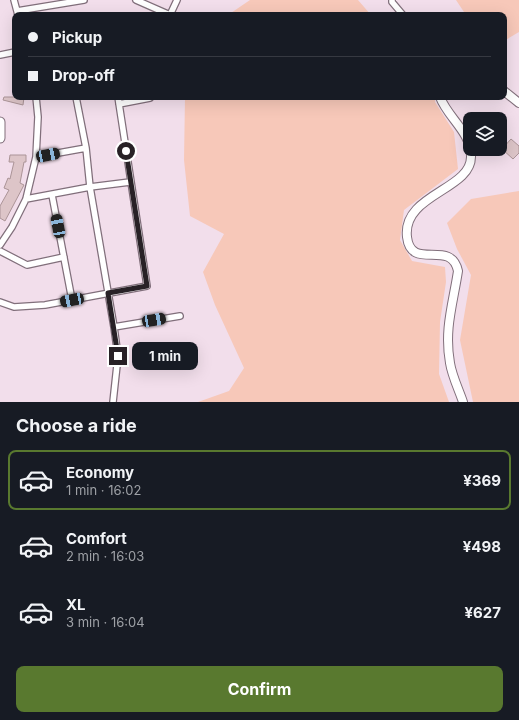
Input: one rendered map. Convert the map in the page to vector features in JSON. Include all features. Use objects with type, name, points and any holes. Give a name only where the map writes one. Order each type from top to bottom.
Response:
[{"type":"highway","points":[[0,122],[0,138]]},
{"type":"main road","points":[[507,93],[519,103]]},
{"type":"main road","points":[[441,100],[464,133],[470,150],[470,162],[464,173],[412,213],[407,223],[406,231],[410,248],[417,254],[447,256],[457,265],[458,271],[449,318],[448,340],[450,365],[463,402]]},
{"type":"street","points":[[14,0],[17,12]]},
{"type":"street","points":[[22,12],[84,0]]},
{"type":"street","points":[[136,0],[163,12]]},
{"type":"street","points":[[171,12],[177,0]]},
{"type":"street","points":[[392,0],[400,12]]},
{"type":"street","points":[[0,55],[12,53]]},
{"type":"street","points":[[0,245],[12,227],[26,199],[36,157],[38,117],[36,100]]},
{"type":"street","points":[[77,100],[86,148],[90,188],[118,356],[113,402]]},
{"type":"street","points":[[0,302],[14,307],[45,305],[147,286],[118,100]]},
{"type":"street","points":[[119,104],[140,100]]},
{"type":"street","points":[[36,157],[86,148]]},
{"type":"street","points":[[26,199],[130,182]]},
{"type":"street","points":[[52,195],[72,300]]},
{"type":"street","points":[[0,251],[27,265],[64,257]]},
{"type":"street","points":[[114,327],[180,316]]},
{"type":"shaded area","points":[[250,0],[358,0],[368,12],[232,12]]},
{"type":"shaded area","points":[[456,0],[519,0],[519,32],[507,39],[507,12],[464,12]]},
{"type":"shaded area","points":[[185,100],[435,100],[454,132],[458,169],[404,210],[400,240],[412,261],[445,267],[446,282],[440,322],[439,374],[449,402],[198,402],[229,391],[244,368],[215,305],[203,272],[224,234],[190,216],[184,160]]},
{"type":"shaded area","points":[[519,191],[519,402],[473,402],[460,340],[471,275],[457,249],[447,223],[471,199]]},
{"type":"building","points":[[4,97],[12,97],[12,100],[24,100],[23,105],[3,100]]},
{"type":"building","points":[[511,139],[519,146],[519,153],[513,159],[507,154],[507,143]]},
{"type":"building","points":[[10,155],[26,155],[26,162],[24,162],[20,183],[24,185],[5,221],[0,218],[0,206],[9,190],[4,188],[8,178],[10,179],[14,162],[9,162]]},
{"type":"route","points":[[118,356],[108,293],[147,286],[126,151]]}]
